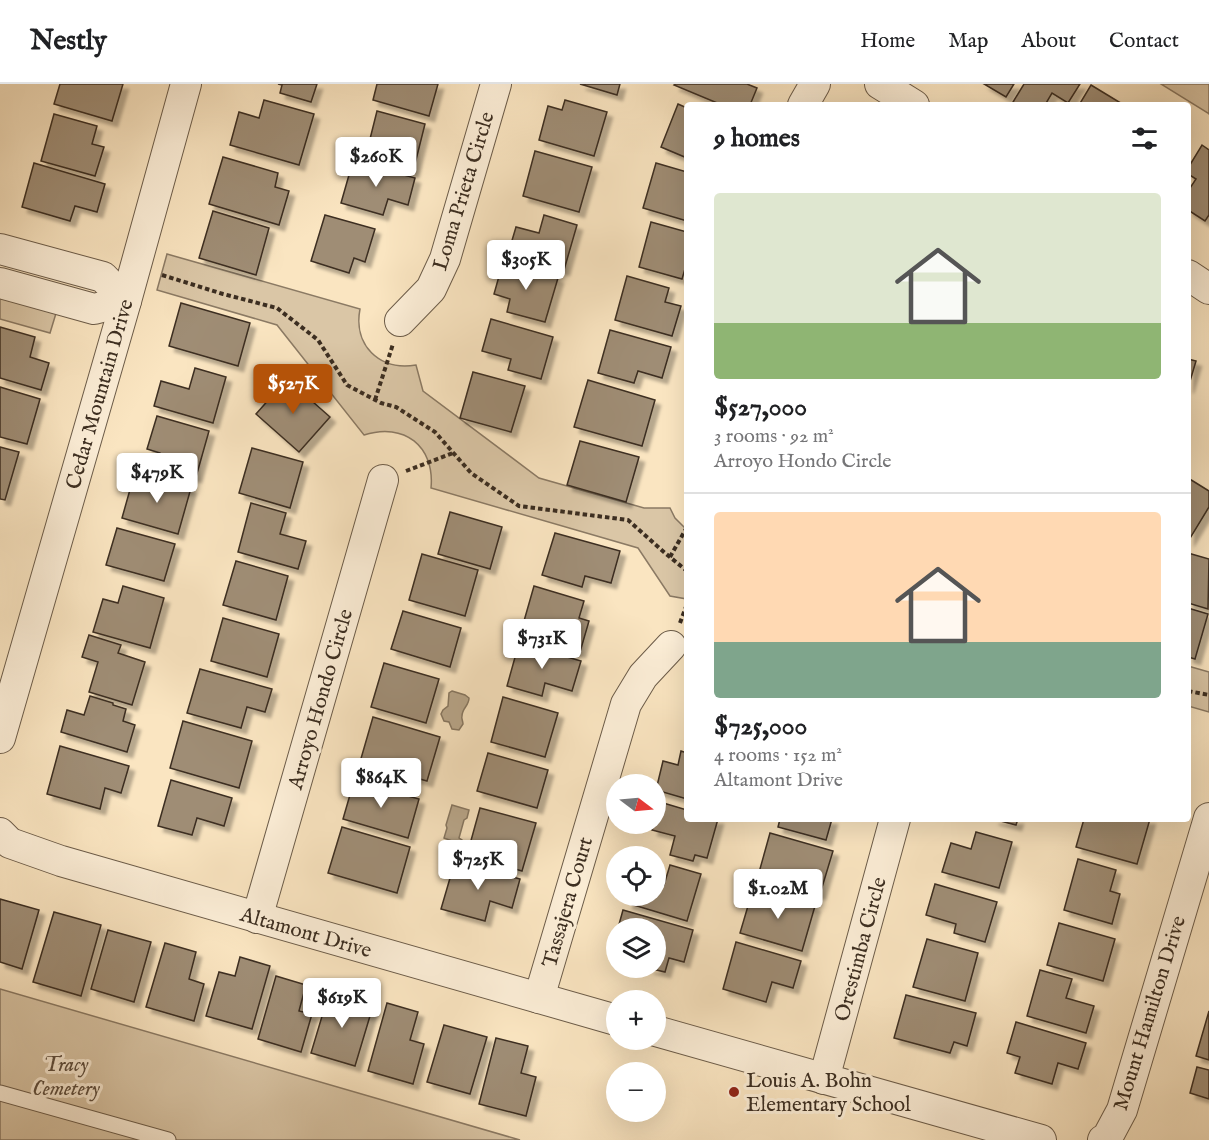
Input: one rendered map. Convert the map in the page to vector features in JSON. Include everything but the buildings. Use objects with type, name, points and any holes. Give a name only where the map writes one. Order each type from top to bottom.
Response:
[{"type":"street","name":"Cedar Mountain Drive","points":[[0,738],[186,84]]},
{"type":"street","name":"Loma Prieta Circle","points":[[400,321],[431,290],[445,259],[496,84]]},
{"type":"street","points":[[805,102],[815,84]]},
{"type":"street","points":[[880,84],[909,102]]},
{"type":"street","points":[[0,249],[104,277],[126,301],[94,309],[0,283]]},
{"type":"street","points":[[1191,277],[1209,289]]},
{"type":"street","name":"Arroyo Hondo Circle","points":[[257,918],[383,480]]},
{"type":"street","name":"Tassajera Court","points":[[539,998],[626,704],[643,676],[671,646]]},
{"type":"street","name":"Mount Hamilton Drive","points":[[1105,1139],[1122,1110],[1209,818]]},
{"type":"street","name":"Orestimba Circle","points":[[824,1079],[895,822]]},
{"type":"street","name":"Altamont Drive","points":[[0,833],[10,843],[61,861],[606,1017]]},
{"type":"street","points":[[666,1034],[1041,1140]]},
{"type":"lane","points":[[0,1093],[168,1140]]},
{"type":"path","points":[[135,266],[223,294],[277,308],[318,340],[347,385],[375,400],[396,407],[435,432],[471,473],[519,506],[628,519],[684,568]]},
{"type":"path","points":[[375,400],[400,321]]},
{"type":"path","points":[[383,480],[453,453]]},
{"type":"path","points":[[670,557],[684,532]]},
{"type":"path","points":[[1191,692],[1209,695]]},
{"type":"green space","points":[[1161,84],[1209,84],[1209,114]]},
{"type":"green space","points":[[167,254],[360,309],[361,334],[372,353],[391,364],[416,365],[423,391],[539,478],[644,508],[670,508],[675,518],[684,527],[684,598],[670,596],[638,548],[431,488],[428,460],[422,449],[404,435],[392,432],[364,435],[277,325],[157,290]]},
{"type":"green space","points":[[0,294],[57,310],[50,333],[0,319]]},
{"type":"green space","points":[[1191,667],[1209,672],[1209,712],[1191,707]]},
{"type":"green space","name":"Tracy Cemetery","points":[[0,989],[520,1140],[0,1140]]},
{"type":"shaded area","points":[[452,691],[469,698],[462,713],[463,724],[459,730],[452,729],[441,714],[448,706],[449,693]]},
{"type":"shaded area","points":[[452,805],[469,810],[459,838],[462,843],[459,846],[444,838]]},
{"type":"place","name":"Louis A. Bohn Elementary School","points":[[734,1092]]}]
